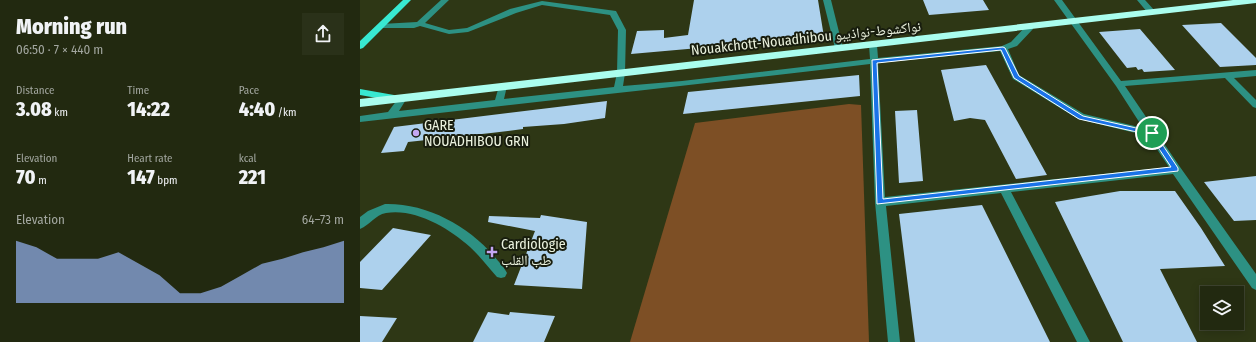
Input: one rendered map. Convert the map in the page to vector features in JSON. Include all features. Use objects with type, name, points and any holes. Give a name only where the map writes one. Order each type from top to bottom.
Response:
[{"type":"highway","name":"Nouakchott-Nouadhibou نواكشوط-نواذيبو","points":[[360,103],[1256,0]]},
{"type":"highway","points":[[360,111],[401,98]]},
{"type":"main road","points":[[361,46],[407,0]]},
{"type":"main road","points":[[360,92],[401,98]]},
{"type":"street","points":[[381,26],[414,26],[420,24],[445,0]]},
{"type":"street","points":[[827,0],[839,48]]},
{"type":"street","points":[[1058,0],[1120,84],[1176,170],[1256,284]]},
{"type":"street","points":[[1141,0],[1151,11]]},
{"type":"street","points":[[420,24],[449,32],[468,30],[512,11],[542,3],[613,14],[622,30],[621,73],[618,90]]},
{"type":"street","points":[[360,119],[392,114],[498,104],[874,61],[1003,48],[1014,44],[1030,27]]},
{"type":"street","points":[[873,45],[880,202],[894,342]]},
{"type":"street","points":[[1003,48],[1016,77],[1081,117],[1152,133]]},
{"type":"street","points":[[1120,84],[1256,73]]},
{"type":"street","points":[[1227,75],[1256,105]]},
{"type":"street","points":[[498,104],[503,86]]},
{"type":"street","points":[[392,114],[401,98]]},
{"type":"street","points":[[880,202],[1176,170]]},
{"type":"street","points":[[1004,188],[1084,342]]},
{"type":"street","points":[[360,224],[381,209],[400,208],[430,215],[470,240],[501,273]]},
{"type":"shaded area","points":[[849,104],[861,105],[869,342],[630,342],[695,123]]},
{"type":"building","points":[[694,0],[818,0],[824,37],[631,54],[637,31],[664,30],[664,38],[688,35]]},
{"type":"building","points":[[923,0],[983,0],[989,10],[929,15]]},
{"type":"building","points":[[1221,23],[1256,58],[1256,65],[1220,67],[1182,25]]},
{"type":"building","points":[[1140,29],[1175,70],[1144,72],[1142,69],[1138,70],[1136,67],[1127,68],[1099,32]]},
{"type":"building","points":[[986,65],[1047,175],[1016,179],[985,120],[970,118],[954,121],[941,70]]},
{"type":"building","points":[[859,75],[860,96],[683,114],[688,92]]},
{"type":"building","points":[[607,101],[605,118],[408,142],[404,151],[381,153],[394,127]]},
{"type":"building","points":[[917,110],[923,181],[899,183],[895,111]]},
{"type":"building","points":[[1256,176],[1256,220],[1234,221],[1204,182]]},
{"type":"building","points":[[1120,191],[1175,191],[1225,266],[1160,269],[1197,342],[1123,342],[1055,202]]},
{"type":"building","points":[[982,205],[1050,342],[915,342],[899,214]]},
{"type":"building","points":[[541,215],[587,222],[582,289],[514,285],[535,231],[488,222],[489,216],[540,218]]},
{"type":"building","points":[[393,228],[431,235],[382,290],[360,288],[360,262]]},
{"type":"building","points":[[488,312],[509,315],[510,312],[555,316],[544,342],[473,342]]},
{"type":"building","points":[[360,316],[397,318],[382,342],[360,342]]},
{"type":"place","name":"GARE NOUADHIBOU GRN","points":[[416,133]]},
{"type":"place","name":"Cardiologie طب القلب","points":[[492,252]]},
{"type":"route","points":[[1003,48],[1016,77],[1081,117],[1123,128],[1152,133],[1176,170],[880,202],[874,61],[1003,48]]}]
